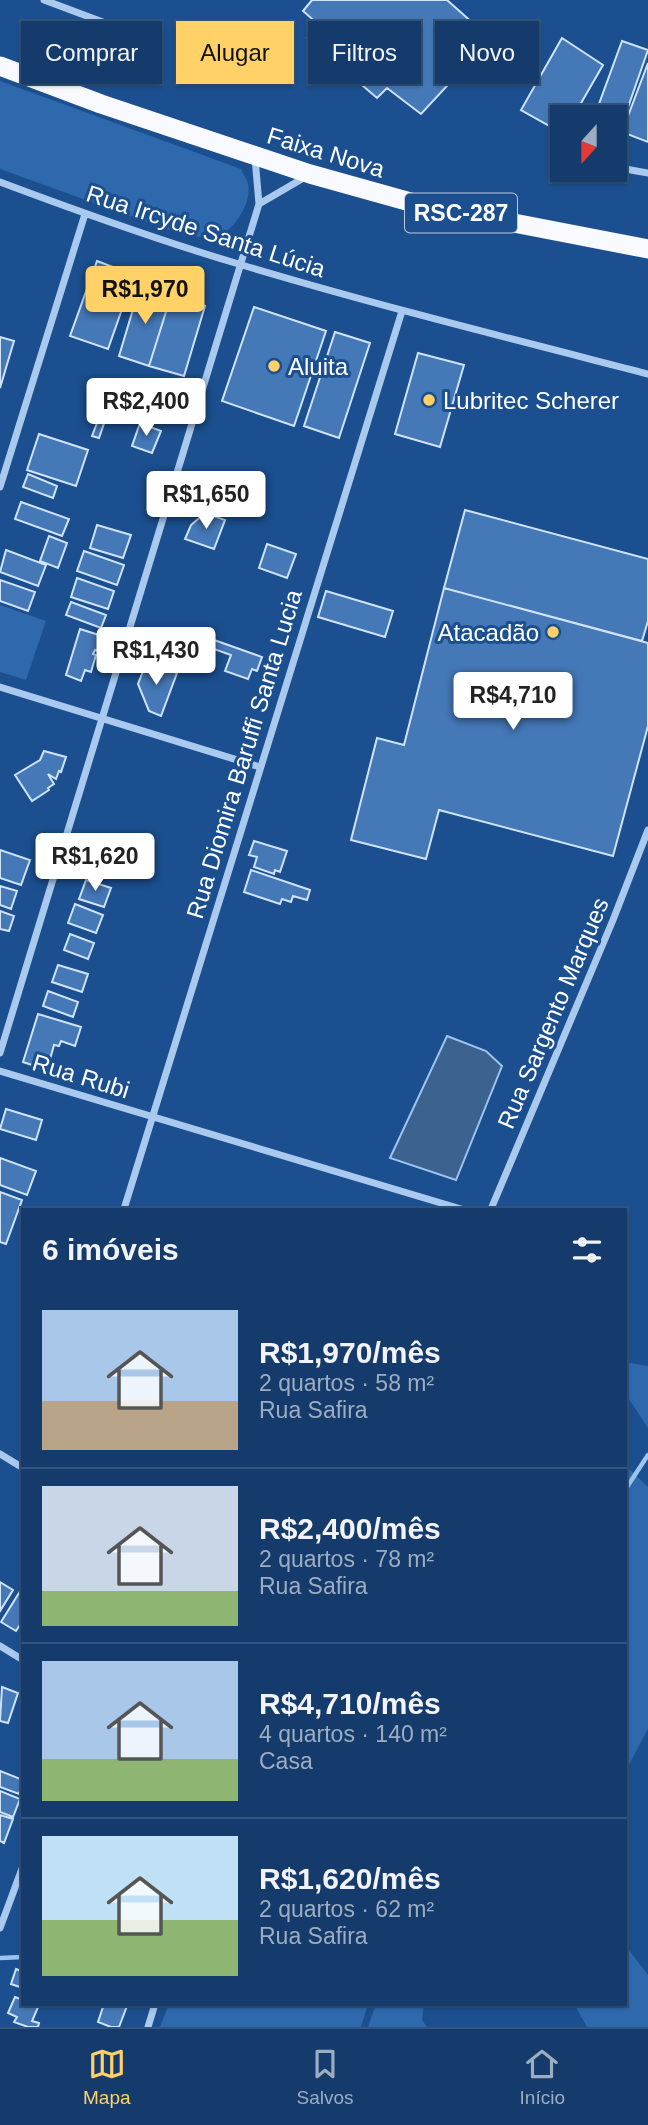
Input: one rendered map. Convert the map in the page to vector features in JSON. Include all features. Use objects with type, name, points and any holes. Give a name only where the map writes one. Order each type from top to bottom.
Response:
[{"type":"highway","name":"Faixa Nova","points":[[0,66],[310,174],[421,205],[648,249]]},
{"type":"street","points":[[44,0],[100,21]]},
{"type":"street","points":[[0,1053],[259,204],[255,156]]},
{"type":"street","points":[[627,169],[648,173]]},
{"type":"street","points":[[259,204],[310,174]]},
{"type":"street","name":"Rua Ircyde Santa Lúcia","points":[[0,182],[85,214],[239,264],[402,311],[648,374]]},
{"type":"street","points":[[0,488],[85,214]]},
{"type":"street","name":"Rua Diomira Baruffi Santa Lucia","points":[[124,1208],[402,311]]},
{"type":"street","points":[[0,687],[260,766]]},
{"type":"street","name":"Rua Sargento Marques","points":[[491,1208],[648,830]]},
{"type":"street","name":"Rua Rubi","points":[[0,1071],[458,1208]]},
{"type":"street","points":[[0,1454],[21,1467]]},
{"type":"street","points":[[0,1646],[21,1659]]},
{"type":"street","points":[[0,1928],[21,1871]]},
{"type":"street","points":[[148,2027],[154,2006]]},
{"type":"shaded area","points":[[0,81],[241,169],[249,190],[243,211],[229,229],[219,235],[203,237],[180,234],[0,169]]},
{"type":"shaded area","points":[[0,605],[46,621],[26,680],[0,672]]},
{"type":"shaded area","points":[[447,1036],[486,1051],[502,1066],[456,1180],[390,1158]]},
{"type":"shaded area","points":[[627,1362],[648,1366],[648,1428],[627,1396]]},
{"type":"shaded area","points":[[627,1467],[648,1487],[648,1729],[627,1768]]},
{"type":"shaded area","points":[[627,1948],[648,1975],[648,2027],[587,2027],[575,2006],[627,2006]]},
{"type":"shaded area","points":[[168,2006],[367,2006],[361,2027],[160,2027]]},
{"type":"shaded area","points":[[375,2006],[424,2006],[422,2020],[427,2027],[368,2027]]},
{"type":"building","points":[[312,0],[447,0],[471,21],[435,21],[435,84],[449,84],[421,114],[387,88],[377,98],[361,84],[421,84],[421,21],[314,21],[303,11]]},
{"type":"building","points":[[562,38],[603,65],[580,105],[550,105],[550,126],[521,110],[536,84],[539,84],[539,78]]},
{"type":"building","points":[[622,41],[648,50],[627,110],[627,105],[599,104]]},
{"type":"building","points":[[648,63],[648,142],[627,134],[627,119]]},
{"type":"building","points":[[97,261],[134,275],[108,349],[70,336]]},
{"type":"building","points":[[140,286],[171,296],[149,366],[119,356]]},
{"type":"building","points":[[171,296],[205,306],[184,376],[149,366]]},
{"type":"building","name":"Aluita","points":[[254,307],[326,331],[294,426],[222,401]]},
{"type":"building","points":[[335,332],[370,343],[339,438],[304,426]]},
{"type":"building","points":[[0,337],[14,341],[0,388]]},
{"type":"building","name":"Lubritec Scherer","points":[[418,353],[464,365],[440,447],[395,434]]},
{"type":"building","points":[[102,410],[108,412],[99,438],[92,436]]},
{"type":"building","points":[[140,423],[161,431],[152,453],[132,446]]},
{"type":"building","points":[[39,434],[88,450],[76,486],[27,470]]},
{"type":"building","points":[[205,473],[237,484],[231,499],[200,488]]},
{"type":"building","points":[[28,474],[57,486],[53,498],[23,487]]},
{"type":"building","points":[[21,502],[69,519],[62,536],[15,519]]},
{"type":"building","points":[[465,510],[648,559],[648,621],[642,641],[444,588]]},
{"type":"building","points":[[205,513],[225,520],[214,549],[185,539],[191,525]]},
{"type":"building","points":[[97,525],[131,535],[123,558],[90,548]]},
{"type":"building","points":[[49,536],[67,543],[58,568],[40,561]]},
{"type":"building","points":[[267,544],[296,554],[287,578],[259,568]]},
{"type":"building","points":[[6,550],[46,565],[38,586],[0,572]]},
{"type":"building","points":[[84,551],[124,565],[117,585],[77,571]]},
{"type":"building","points":[[77,578],[114,591],[108,609],[71,597]]},
{"type":"building","points":[[0,580],[35,592],[28,611],[0,601]]},
{"type":"building","points":[[444,588],[648,643],[648,726],[613,856],[439,810],[426,859],[351,840],[377,738],[404,745]]},
{"type":"building","points":[[326,591],[393,611],[385,637],[318,617]]},
{"type":"building","points":[[71,602],[106,615],[101,628],[66,615]]},
{"type":"building","points":[[80,629],[102,636],[97,651],[93,654],[96,655],[91,672],[85,670],[81,681],[66,675]]},
{"type":"building","points":[[168,631],[187,636],[181,653],[171,656],[153,650],[157,640],[163,642]]},
{"type":"building","points":[[214,640],[262,657],[257,671],[252,669],[248,679],[225,671],[231,655],[211,648]]},
{"type":"building","points":[[147,661],[177,673],[161,716],[149,711],[138,684]]},
{"type":"building","points":[[44,751],[66,757],[56,779],[48,774],[54,784],[32,801],[15,775],[40,760]]},
{"type":"building","points":[[254,841],[287,851],[280,872],[275,870],[274,874],[254,867],[257,857],[249,855]]},
{"type":"building","points":[[0,850],[30,860],[21,885],[0,878]]},
{"type":"building","points":[[251,870],[310,890],[307,900],[293,896],[291,902],[282,899],[280,904],[244,892]]},
{"type":"building","points":[[86,880],[111,888],[104,907],[79,899]]},
{"type":"building","points":[[0,886],[17,891],[11,909],[0,905]]},
{"type":"building","points":[[75,904],[103,915],[96,933],[68,923]]},
{"type":"building","points":[[0,911],[14,916],[9,931],[0,929]]},
{"type":"building","points":[[70,934],[94,943],[88,959],[64,950]]},
{"type":"building","points":[[58,965],[88,974],[82,992],[52,982]]},
{"type":"building","points":[[48,991],[78,1002],[73,1017],[43,1006]]},
{"type":"building","points":[[38,1014],[81,1027],[75,1046],[61,1041],[59,1046],[54,1045],[47,1070],[23,1062]]},
{"type":"building","points":[[6,1109],[42,1120],[36,1140],[0,1129]]},
{"type":"building","points":[[0,1158],[36,1171],[27,1195],[0,1185]]},
{"type":"building","points":[[0,1192],[22,1200],[6,1244],[0,1242]]},
{"type":"building","points":[[0,1582],[13,1590],[0,1611]]},
{"type":"building","points":[[19,1593],[21,1623],[16,1631],[1,1622]]},
{"type":"building","points":[[2,1687],[18,1693],[8,1723],[0,1721]]},
{"type":"building","points":[[0,1771],[21,1779],[19,1794],[0,1787]]},
{"type":"building","points":[[0,1791],[20,1799],[13,1817],[0,1812]]},
{"type":"building","points":[[0,1815],[13,1819],[4,1843],[0,1841]]},
{"type":"building","points":[[16,1969],[21,1971],[21,1987],[11,1984]]},
{"type":"building","points":[[15,1997],[21,1999],[21,2006],[39,2006],[32,2021],[39,2023],[38,2027],[14,2022],[17,2017],[8,2013]]},
{"type":"building","points":[[103,2006],[127,2006],[119,2027],[98,2022]]},
{"type":"waterway","points":[[627,1487],[648,1455]]},
{"type":"waterway","points":[[0,1958],[21,1957]]},
{"type":"place","name":"Aluita","points":[[274,366]]},
{"type":"place","name":"Lubritec Scherer","points":[[429,400]]},
{"type":"place","name":"Atacadão","points":[[553,632]]}]
